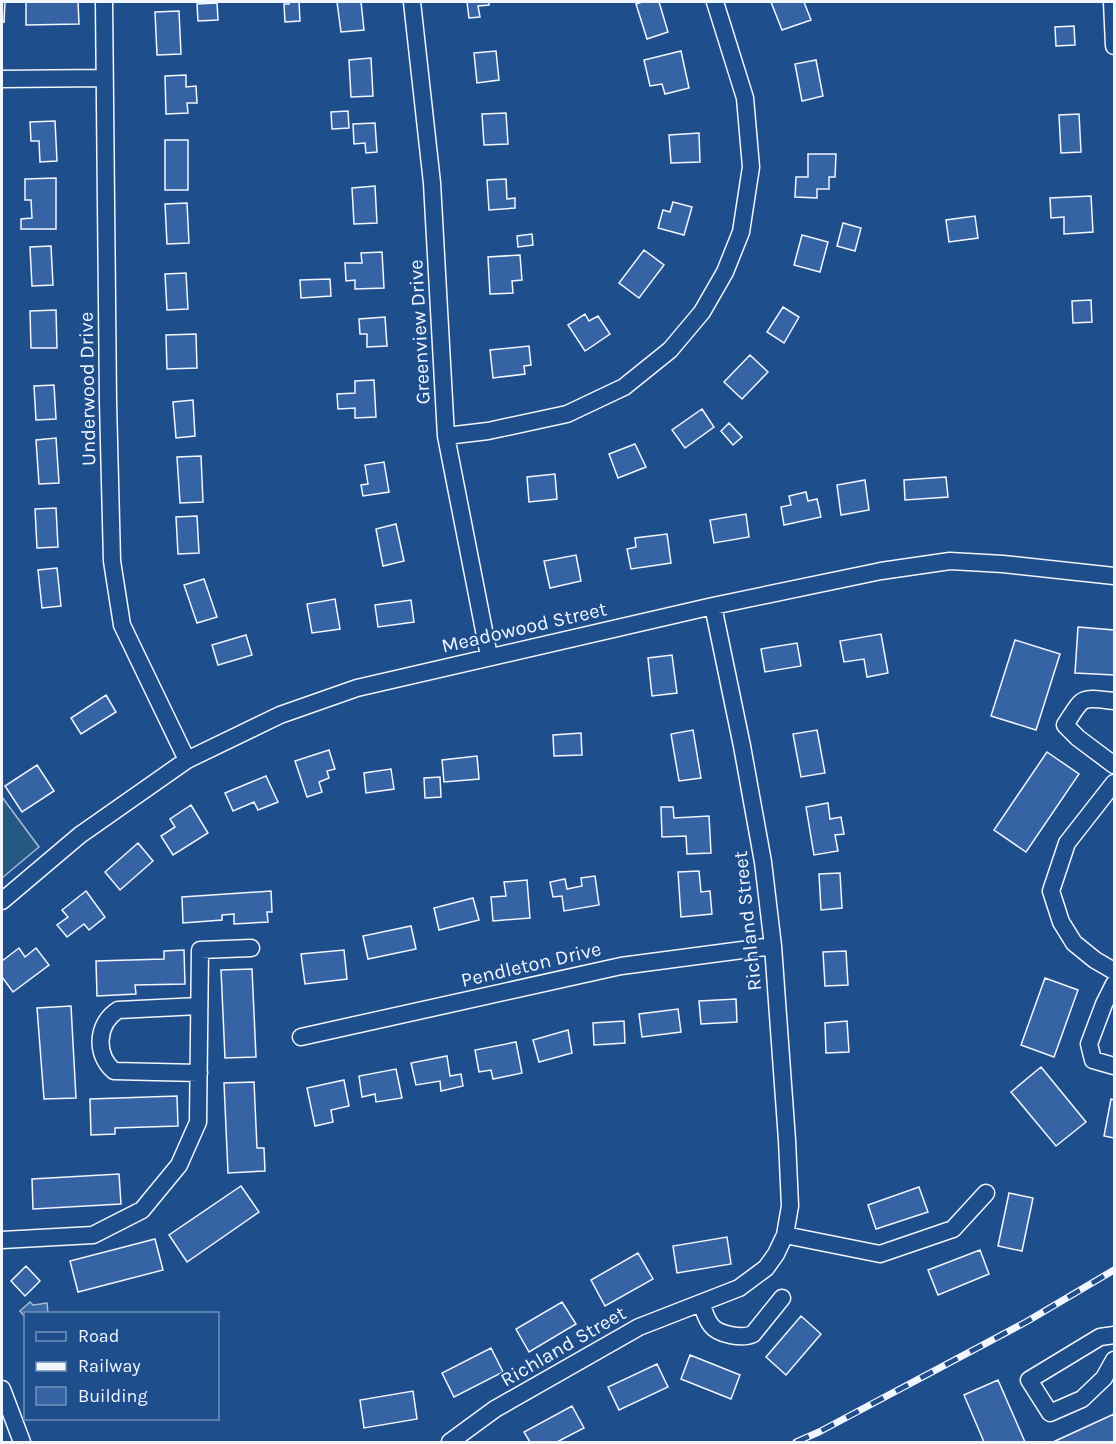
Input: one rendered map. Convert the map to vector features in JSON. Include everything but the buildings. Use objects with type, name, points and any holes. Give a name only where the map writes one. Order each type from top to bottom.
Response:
[{"type":"street","name":"Underwood Drive","points":[[104,2],[103,78],[112,561],[122,625],[187,760]]},
{"type":"street","name":"Greenview Drive","points":[[412,2],[432,183],[446,436],[489,656]]},
{"type":"street","points":[[446,436],[488,431],[567,414],[615,392],[670,350],[702,312],[725,272],[741,232],[751,167],[746,98],[715,2]]},
{"type":"street","points":[[1112,2],[1114,46]]},
{"type":"street","points":[[2,79],[103,78]]},
{"type":"street","name":"Meadowood Street","points":[[2,901],[80,836],[187,760],[280,715],[357,688],[712,606],[881,571],[950,561],[1114,576]]},
{"type":"street","name":"Richland Street","points":[[450,1443],[495,1409],[639,1327],[739,1288],[766,1268],[776,1254],[784,1235],[790,1206],[773,946],[763,861],[742,746],[712,606]]},
{"type":"street","points":[[1114,701],[1090,698],[1081,701],[1065,725],[1078,738],[1114,765]]},
{"type":"street","points":[[1114,783],[1067,843],[1051,891],[1061,922],[1074,943],[1095,960],[1114,971]]},
{"type":"street","name":"Pendleton Drive","points":[[301,1037],[621,966],[773,946]]},
{"type":"street","points":[[2,1240],[93,1235],[142,1210],[179,1165],[198,1122],[200,950],[251,948]]},
{"type":"street","points":[[1114,984],[1089,1044],[1094,1060],[1114,1065]]},
{"type":"street","points":[[199,1073],[114,1071],[106,1064],[100,1043],[104,1024],[110,1015],[118,1010],[200,1006]]},
{"type":"street","points":[[784,1235],[880,1254],[953,1229],[986,1193]]},
{"type":"street","points":[[701,1303],[714,1329],[738,1337],[746,1337],[753,1334],[782,1298]]},
{"type":"street","points":[[1114,1335],[1100,1337],[1029,1380],[1050,1413],[1082,1399],[1104,1378],[1114,1360]]},
{"type":"street","points":[[2,1389],[22,1443]]},
{"type":"shaded area","points":[[2,797],[39,847],[2,878]]},
{"type":"shaded area","points":[[30,1302],[33,1305],[47,1303],[48,1312],[24,1312],[24,1316],[20,1311]]},
{"type":"railway","points":[[796,1442],[1026,1322],[1114,1270]]}]
